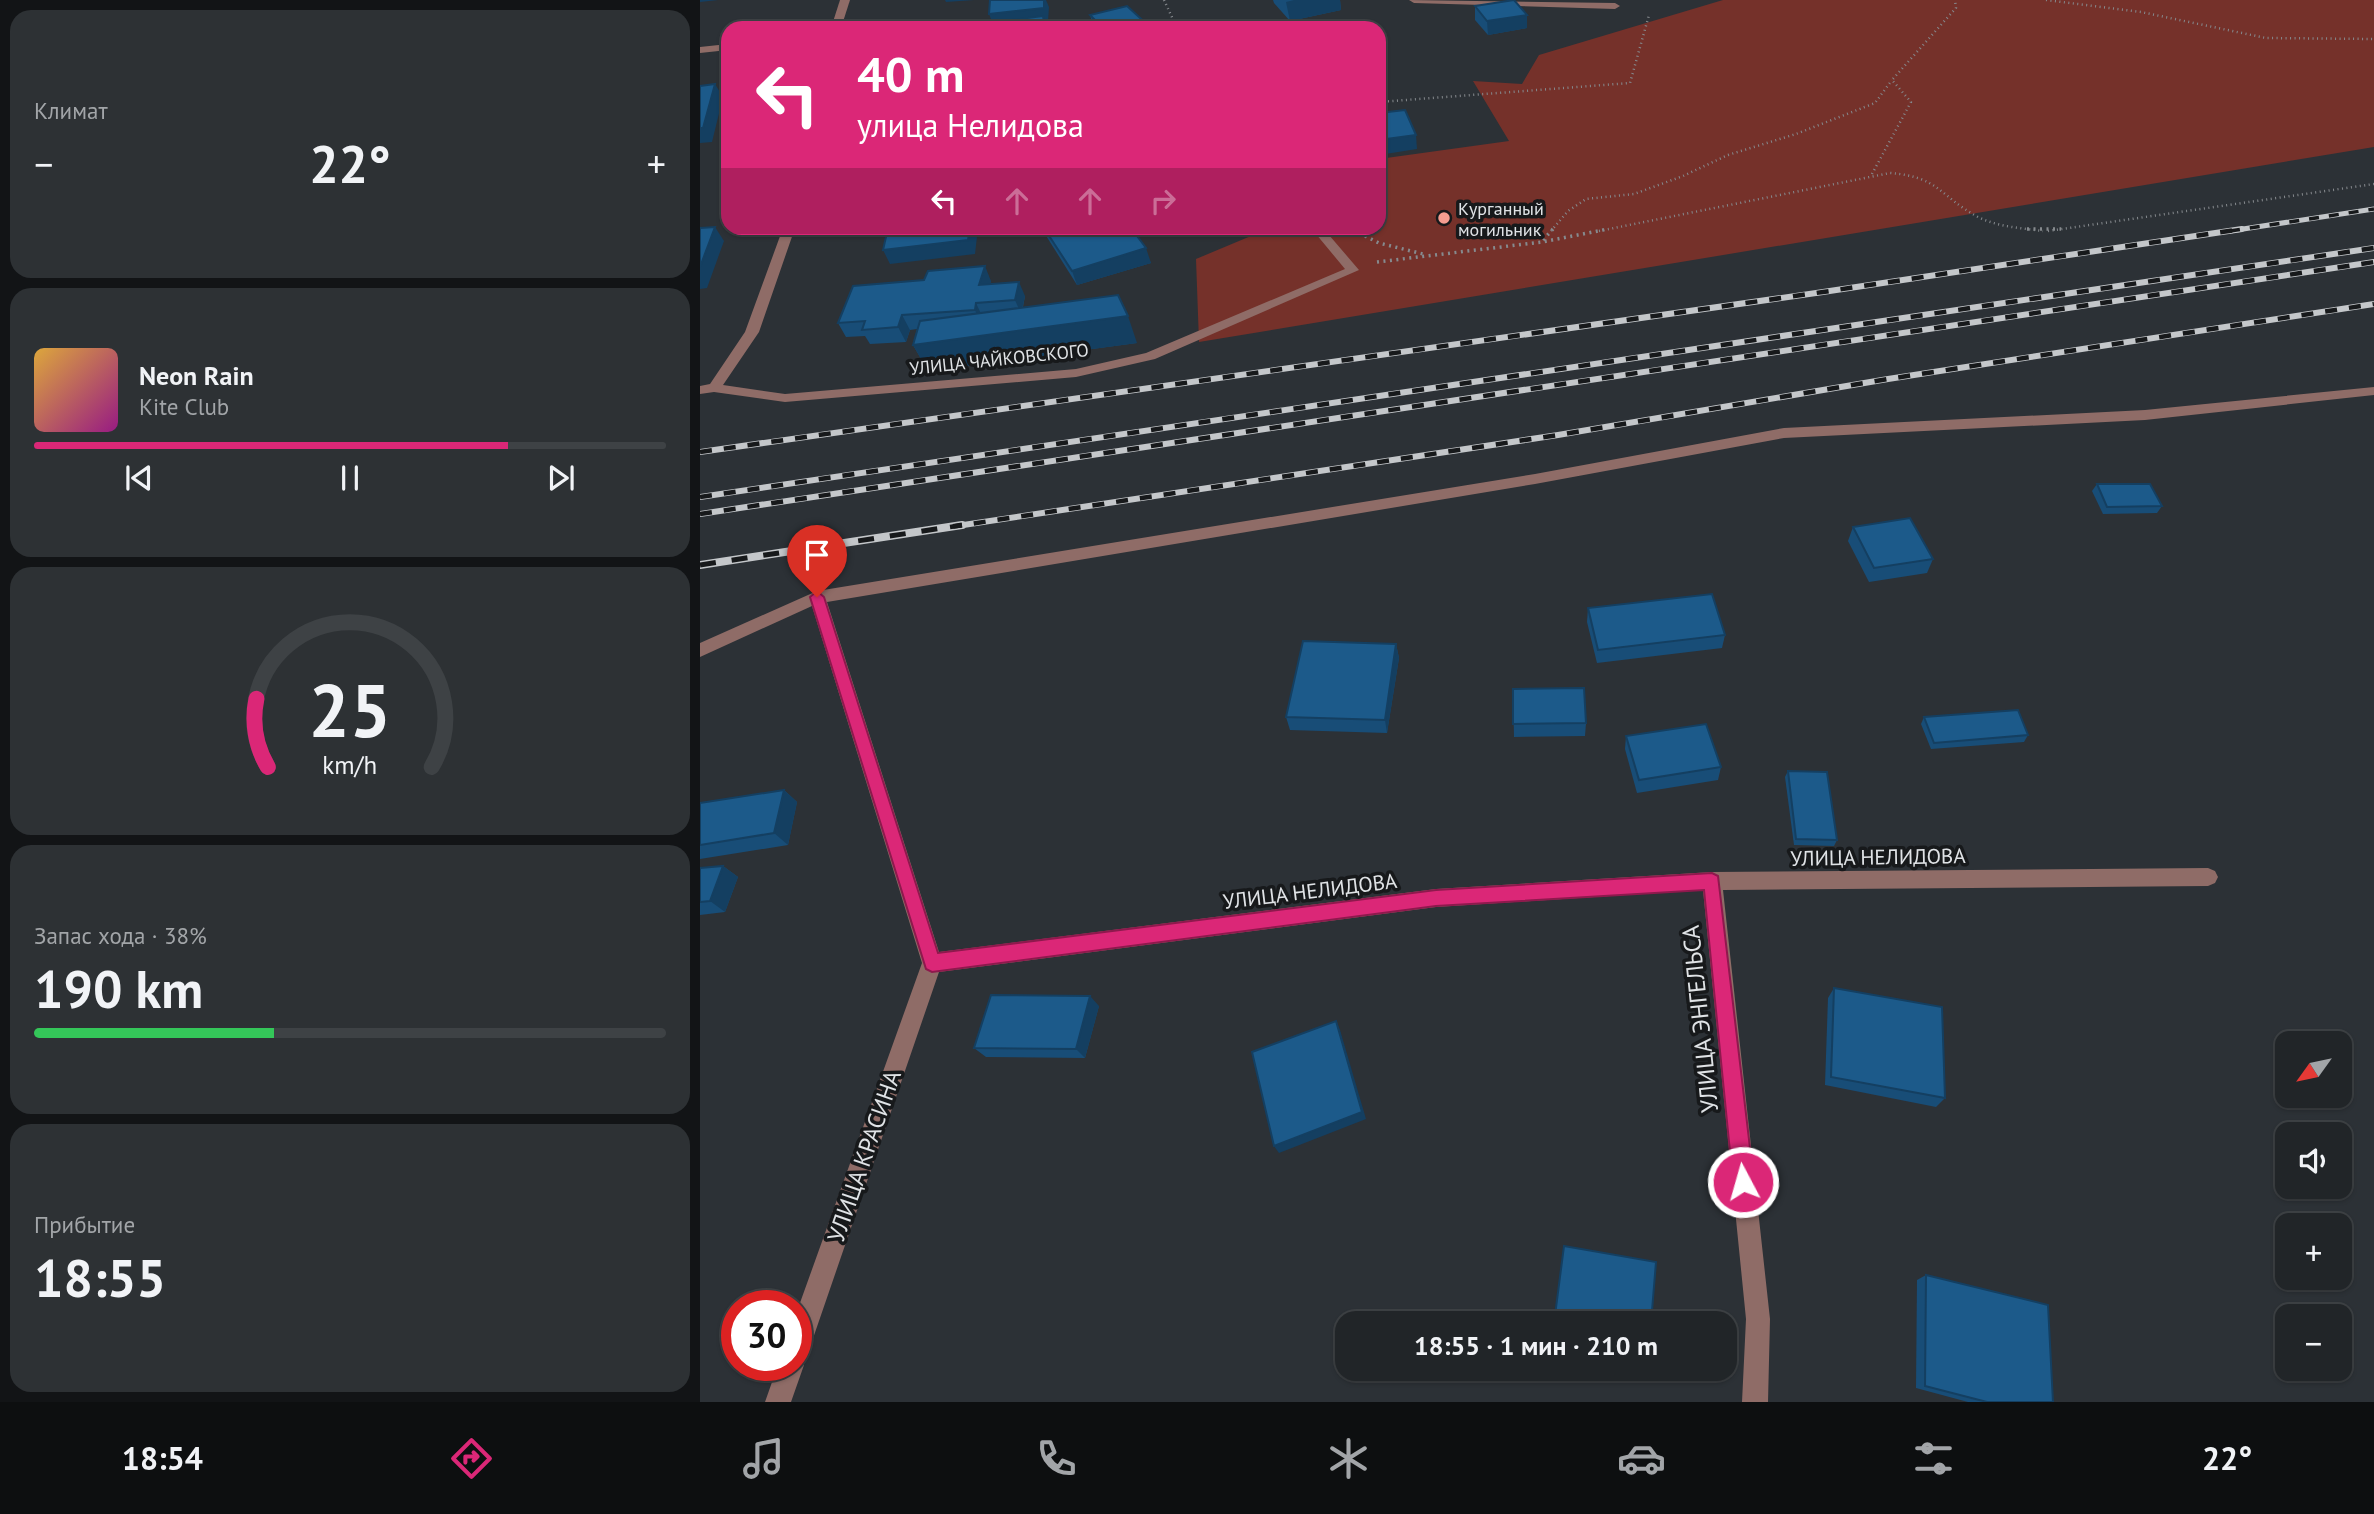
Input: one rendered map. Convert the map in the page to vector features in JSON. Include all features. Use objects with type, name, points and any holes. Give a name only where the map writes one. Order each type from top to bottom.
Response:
[{"type":"street","points":[[838,21],[845,0]]},
{"type":"street","points":[[1414,0],[1615,6]]},
{"type":"street","points":[[700,50],[721,48]]},
{"type":"street","points":[[707,389],[752,332],[787,235]]},
{"type":"street","points":[[1323,235],[1353,270]]},
{"type":"street","name":"УЛИЦА ЧАЙКОВСКОГО","points":[[707,389],[785,398],[1076,373],[1150,356],[1353,270]]},
{"type":"street","points":[[700,650],[817,597],[1535,479],[1784,433],[2145,415],[2374,391]]},
{"type":"street","points":[[817,597],[932,963]]},
{"type":"street","name":"УЛИЦА НЕЛИДОВА","points":[[932,963],[1436,898],[1712,881],[2208,877]]},
{"type":"street","name":"УЛИЦА ЭНГЕЛЬСА","points":[[1712,881],[1758,1319],[1755,1402]]},
{"type":"street","name":"УЛИЦА КРАСИНА","points":[[812,1304],[932,963]]},
{"type":"street","points":[[778,1402],[785,1381]]},
{"type":"path","points":[[1164,0],[1174,21]]},
{"type":"path","points":[[1542,242],[1554,225],[1586,199],[1634,194],[1683,176],[1728,155],[1796,134],[1875,103],[1956,8],[1955,0]]},
{"type":"path","points":[[2046,0],[2141,12],[2266,38],[2374,39]]},
{"type":"path","points":[[1386,101],[1630,83],[1649,15]]},
{"type":"path","points":[[1871,175],[1911,102],[1892,80]]},
{"type":"path","points":[[1353,270],[1375,262],[1542,242],[1871,175],[1914,174],[1931,180],[1957,204],[1979,218],[2009,227],[2046,231],[2374,184]]},
{"type":"path","points":[[1362,235],[1379,243],[1427,255]]},
{"type":"shaded area","points":[[1723,0],[2374,0],[2374,147],[1199,342],[1196,259],[1253,235],[1386,235],[1386,158],[1509,141],[1473,81],[1522,84],[1539,55]]},
{"type":"building","points":[[990,0],[1044,0],[1044,8],[989,14]]},
{"type":"building","points":[[1514,0],[1527,15],[1487,21],[1475,6]]},
{"type":"building","points":[[1127,6],[1143,21],[1096,21],[1090,15]]},
{"type":"building","points":[[1043,16],[1044,21],[1005,21]]},
{"type":"building","points":[[715,84],[703,128],[700,128],[700,86]]},
{"type":"building","points":[[1405,110],[1416,135],[1386,139],[1386,112]]},
{"type":"building","points":[[715,227],[700,267],[700,228]]},
{"type":"building","points":[[886,235],[969,235],[968,240],[883,250]]},
{"type":"building","points":[[1049,235],[1136,235],[1146,248],[1072,271]]},
{"type":"building","points":[[985,266],[979,285],[1019,282],[1015,300],[976,303],[975,310],[902,315],[898,327],[862,330],[865,321],[838,323],[853,286],[924,280],[928,271]]},
{"type":"building","points":[[1118,295],[1128,316],[913,345],[920,321]]},
{"type":"building","points":[[2097,484],[2150,484],[2162,506],[2107,507]]},
{"type":"building","points":[[1910,518],[1933,559],[1874,568],[1853,527]]},
{"type":"building","points":[[1712,594],[1725,635],[1598,650],[1588,608]]},
{"type":"building","points":[[1303,641],[1396,644],[1385,720],[1286,717]]},
{"type":"building","points":[[1584,688],[1586,723],[1513,724],[1513,689]]},
{"type":"building","points":[[2018,710],[2028,735],[1934,743],[1924,717]]},
{"type":"building","points":[[1706,724],[1721,767],[1639,780],[1626,736]]},
{"type":"building","points":[[1788,771],[1827,772],[1837,840],[1796,839]]},
{"type":"building","points":[[784,790],[774,833],[700,845],[700,803]]},
{"type":"building","points":[[723,866],[710,901],[700,902],[700,868]]},
{"type":"building","points":[[1834,988],[1942,1007],[1945,1098],[1831,1077]]},
{"type":"building","points":[[991,995],[1090,996],[1076,1049],[974,1048]]},
{"type":"building","points":[[1336,1021],[1362,1112],[1274,1146],[1252,1052]]},
{"type":"building","points":[[1564,1246],[1656,1262],[1652,1311],[1556,1311]]},
{"type":"building","points":[[1926,1275],[2048,1305],[2053,1402],[1987,1402],[1925,1386]]},
{"type":"railway","points":[[2230,231],[2374,209]]},
{"type":"railway","points":[[700,452],[1823,292],[2242,229]]},
{"type":"railway","points":[[700,497],[2374,248]]},
{"type":"railway","points":[[700,514],[2374,262]]},
{"type":"railway","points":[[950,527],[1558,435],[1888,379],[2374,304]]},
{"type":"railway","points":[[700,565],[962,525]]},
{"type":"place","name":"Курганный могильник","points":[[1444,218]]},
{"type":"route","points":[[817,597],[932,963],[1436,898],[1712,881],[1743,1182]]}]
